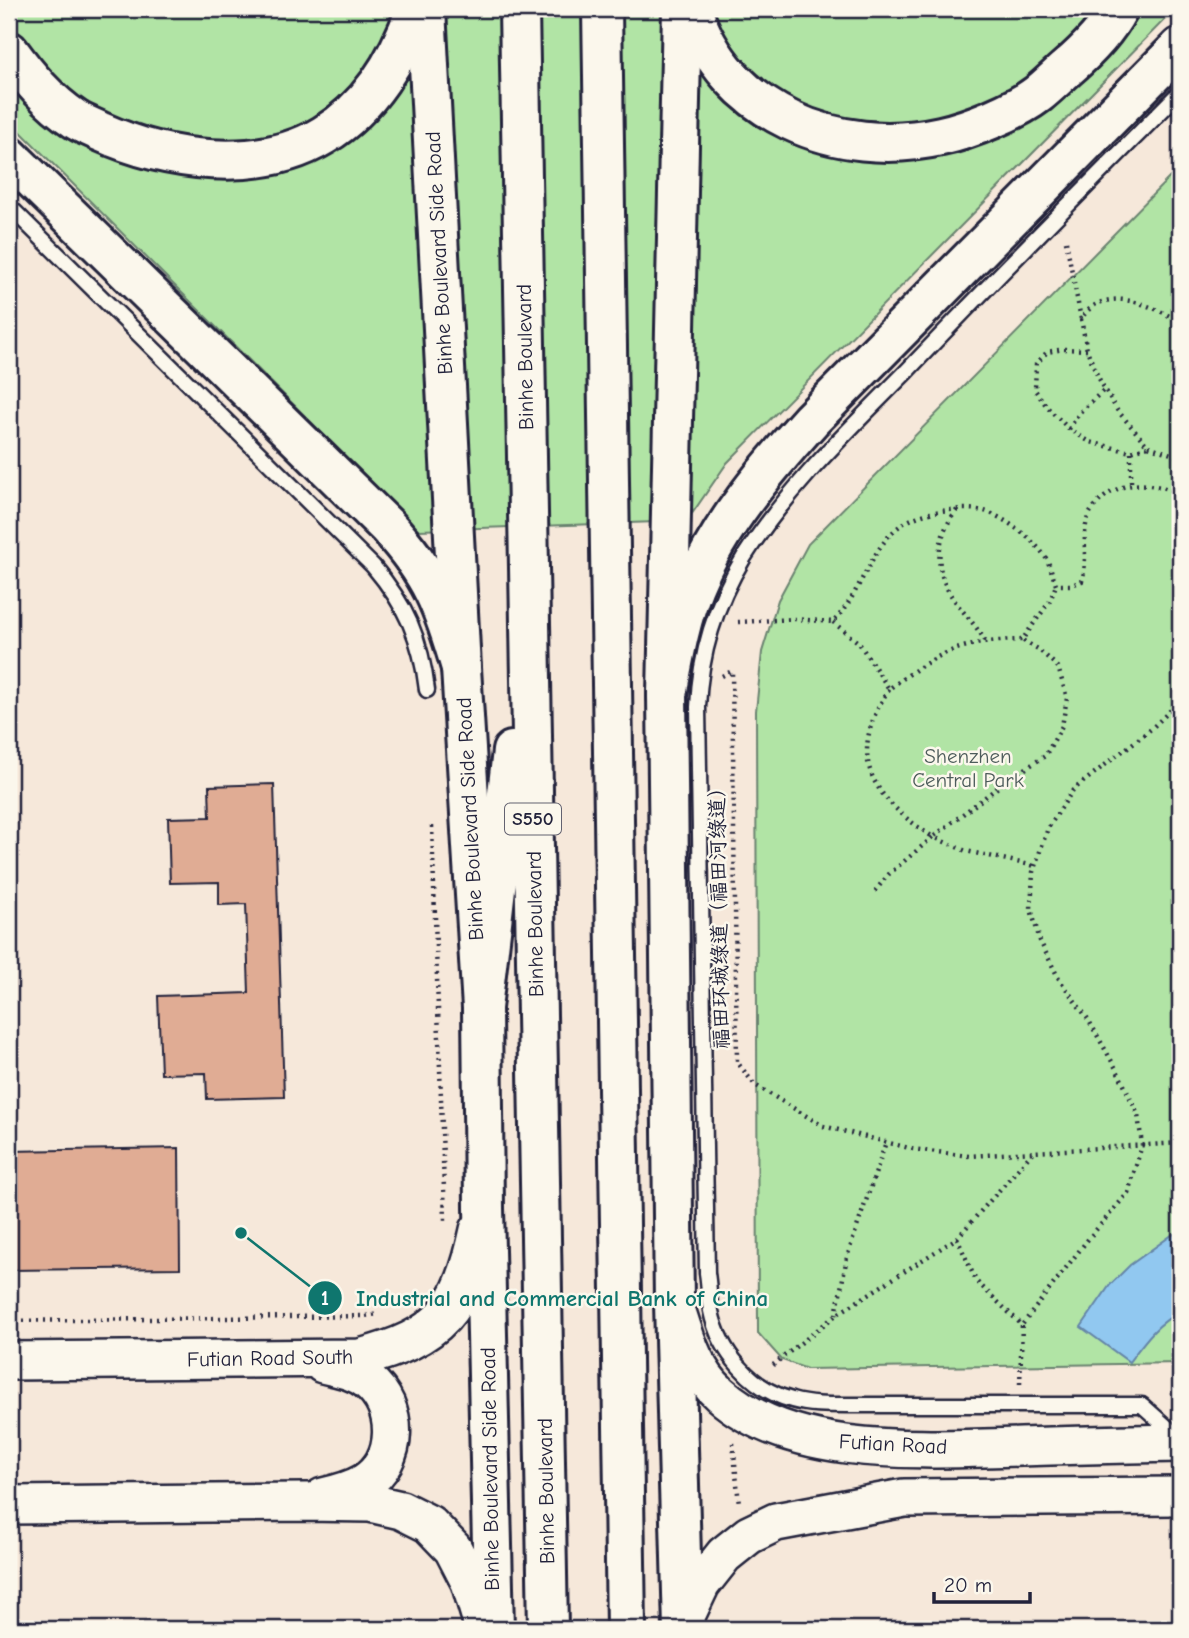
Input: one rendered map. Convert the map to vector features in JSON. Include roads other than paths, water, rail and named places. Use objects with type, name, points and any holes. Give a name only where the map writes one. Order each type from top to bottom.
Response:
[{"type":"main road","points":[[9,51],[34,85],[76,120],[125,142],[175,155],[227,159],[278,154],[324,135],[365,102],[408,34],[416,9]]},
{"type":"main road","name":"Binhe Boulevard Side Road","points":[[426,9],[482,1008],[494,1629]]},
{"type":"main road","name":"Binhe Boulevard","points":[[519,9],[548,1629]]},
{"type":"main road","points":[[602,9],[626,1629]]},
{"type":"main road","points":[[682,9],[667,695],[674,1303],[683,1626]]},
{"type":"main road","points":[[692,9],[718,63],[751,97],[791,123],[839,138],[890,142],[941,136],[988,120],[1037,95],[1079,58],[1118,9]]},
{"type":"main road","points":[[667,695],[680,631],[694,586],[714,547],[771,465],[811,420],[1180,47]]},
{"type":"main road","points":[[9,156],[387,526],[412,554],[429,580],[446,615],[461,668]]},
{"type":"main road","points":[[482,1008],[530,607]]},
{"type":"street","name":"Futian Road South","points":[[9,1362],[360,1358],[393,1349],[422,1335],[444,1317],[460,1296],[472,1267],[484,1208]]},
{"type":"street","name":"Futian Road","points":[[674,1303],[687,1345],[699,1369],[718,1393],[745,1413],[803,1435],[886,1448],[1180,1441]]},
{"type":"street","points":[[302,1359],[349,1370],[367,1379],[386,1403],[390,1412],[392,1433],[388,1454],[379,1470],[364,1483],[306,1503]]},
{"type":"street","points":[[683,1626],[701,1584],[724,1555],[749,1535],[776,1522],[904,1498],[1180,1496]]},
{"type":"street","points":[[9,1505],[370,1503],[401,1510],[429,1524],[453,1549],[470,1582],[484,1629]]},
{"type":"lane","points":[[1180,92],[812,469],[771,518],[744,558],[722,599],[702,656],[699,680],[707,1273],[712,1312],[722,1340],[735,1361],[760,1386],[790,1400],[816,1405],[1142,1405],[1180,1441]]},
{"type":"lane","points":[[9,206],[373,566],[406,611],[424,662],[427,690]]},
{"type":"water","points":[[1180,1232],[1180,1312],[1158,1327],[1129,1362],[1081,1327],[1110,1285],[1130,1265]]},
{"type":"place","name":"Industrial and Commercial Bank of China","points":[[241,1233]]},
{"type":"park label","name":"Shenzhen Central Park","points":[[968,768]]}]
